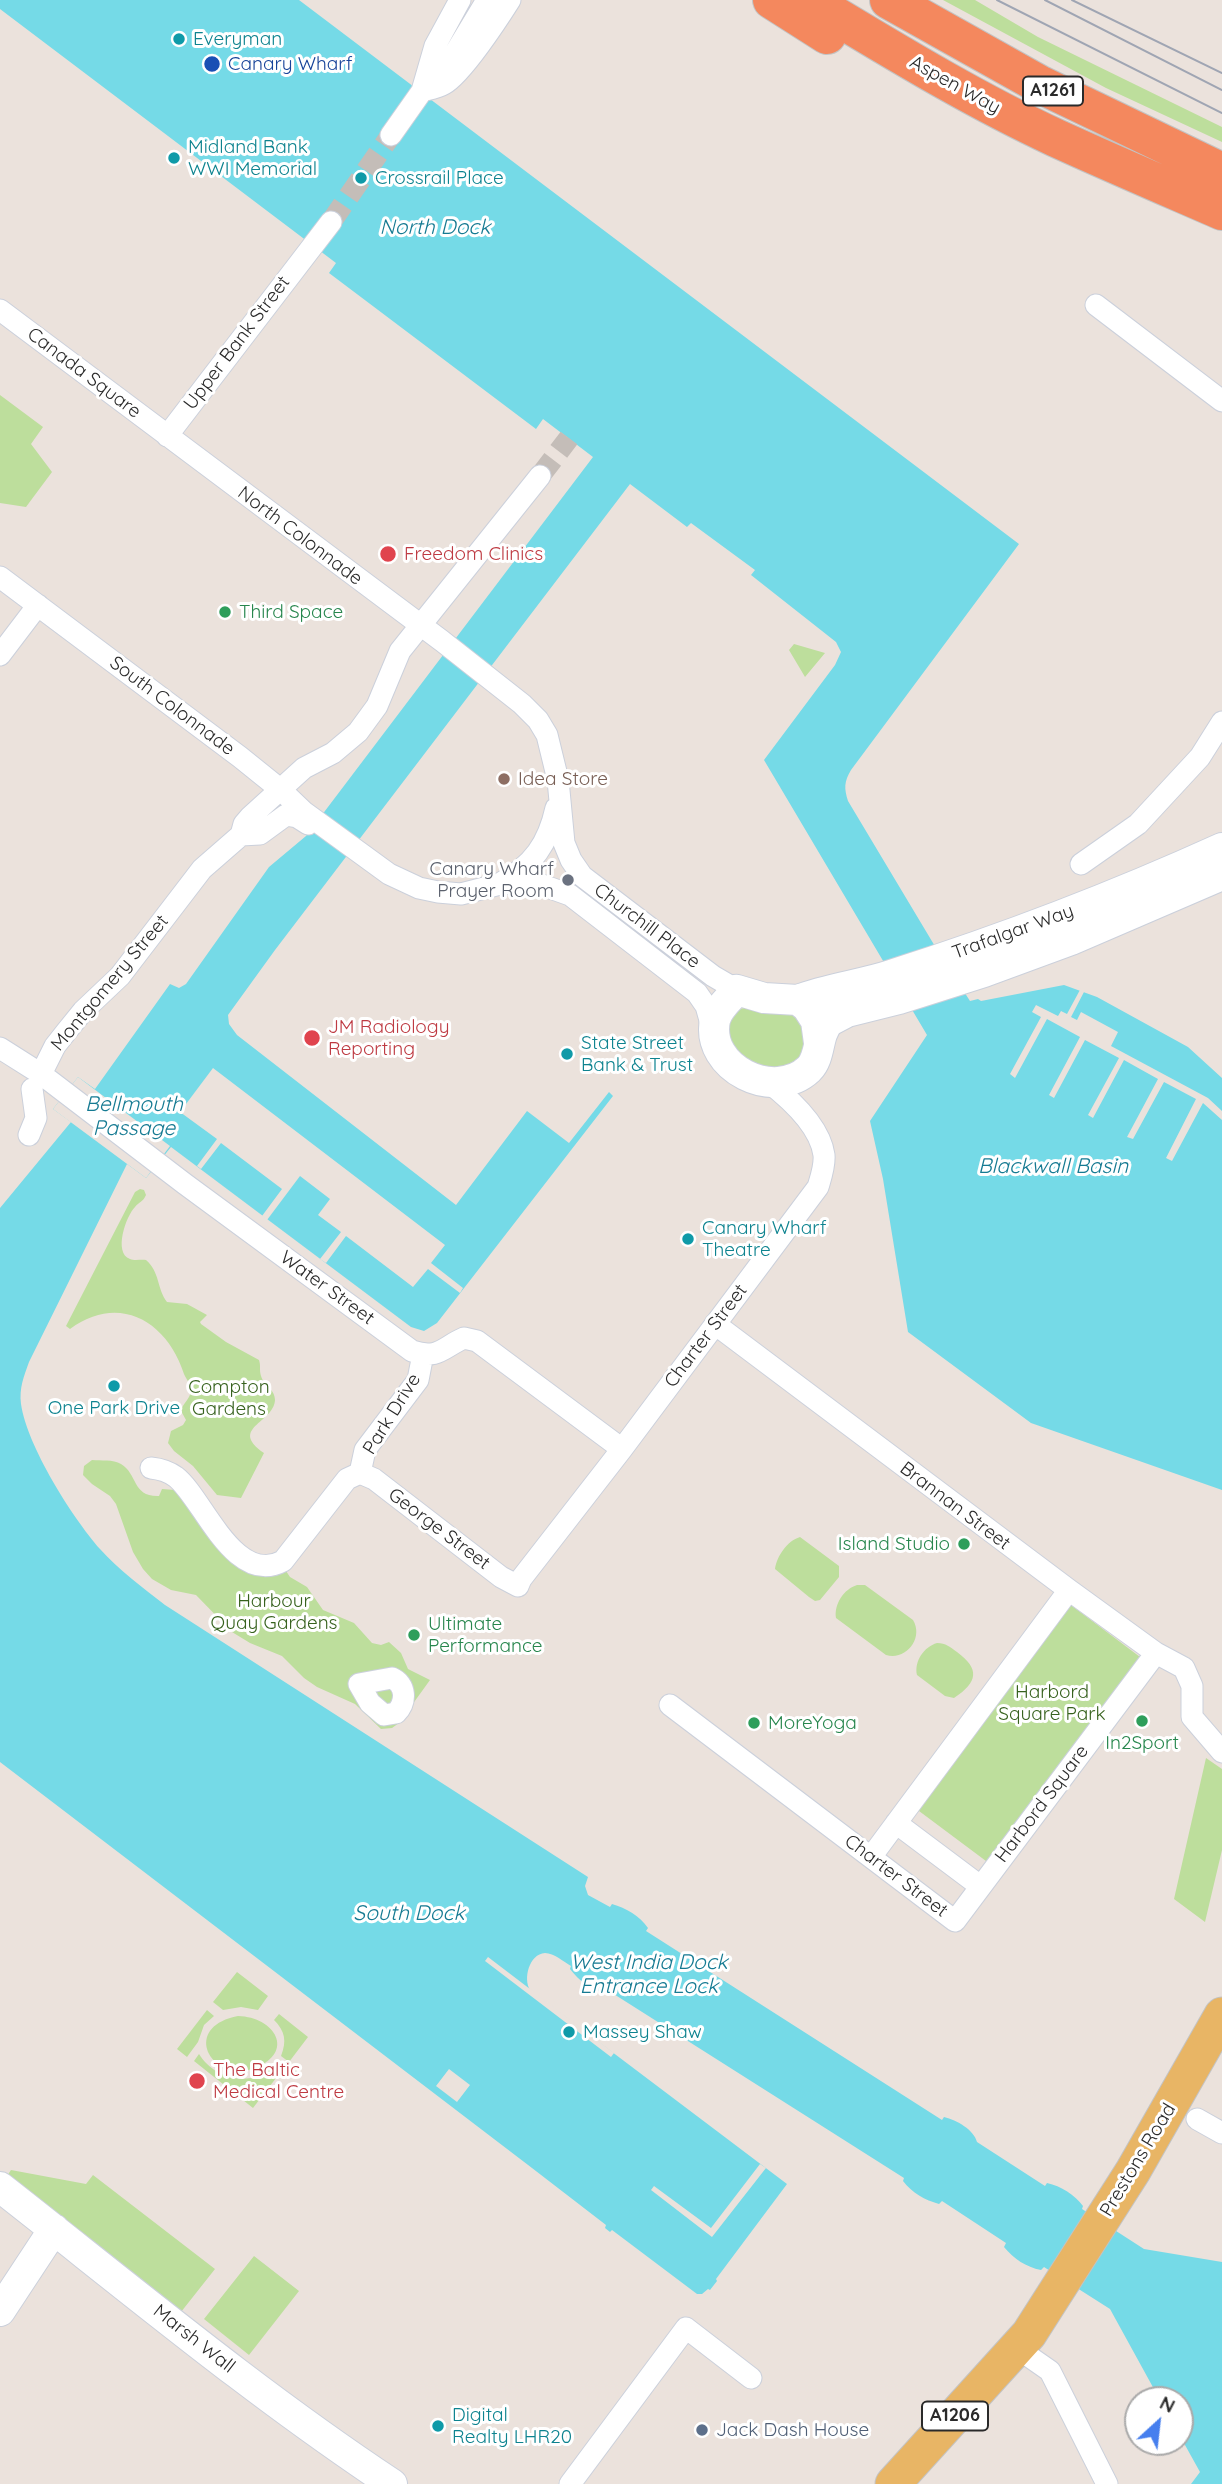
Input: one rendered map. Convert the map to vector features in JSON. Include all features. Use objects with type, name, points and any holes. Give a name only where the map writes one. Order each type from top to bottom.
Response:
[{"type":"highway","points":[[772,0],[884,68],[918,84],[1011,115]]},
{"type":"highway","name":"Aspen Way","points":[[809,0],[936,75],[1011,115],[1222,211]]},
{"type":"highway","name":"A1261","points":[[889,0],[1039,84],[1222,172]]},
{"type":"main road","name":"Prestons Road","points":[[1017,2348],[1106,2213],[1222,2015]]},
{"type":"main road","name":"A1206","points":[[892,2484],[1017,2348]]},
{"type":"street","points":[[428,90],[427,68],[435,46],[460,0]]},
{"type":"street","points":[[391,135],[428,90],[487,0]]},
{"type":"street","points":[[428,90],[453,76],[490,31],[510,0]]},
{"type":"street","name":"Upper Bank Street","points":[[167,436],[331,222]]},
{"type":"street","points":[[1096,305],[1222,401]]},
{"type":"street","name":"Canada Square","points":[[0,310],[167,436]]},
{"type":"street","name":"North Colonnade","points":[[167,436],[427,631]]},
{"type":"street","name":"Montgomery Street","points":[[36,1082],[65,1032],[120,976],[202,869],[242,835],[247,821],[304,768],[333,753],[358,732],[377,706],[400,651],[427,631],[540,476]]},
{"type":"street","points":[[0,577],[38,606],[0,655]]},
{"type":"street","name":"South Colonnade","points":[[38,606],[257,771],[281,790],[305,816]]},
{"type":"street","name":"Churchill Place","points":[[427,631],[502,686],[538,720],[547,736],[556,763],[564,843],[582,876],[725,983]]},
{"type":"street","points":[[1081,864],[1138,824],[1200,757],[1222,722]]},
{"type":"street","points":[[257,771],[264,792],[261,808]]},
{"type":"street","name":"Churchill Place","points":[[305,816],[389,874],[419,888],[461,894],[500,884],[521,872],[546,841],[559,796]]},
{"type":"street","name":"Montgomery Street","points":[[242,835],[260,834],[282,816],[305,816]]},
{"type":"street","name":"Trafalgar Way","points":[[977,960],[1032,927],[1156,878],[1222,848]]},
{"type":"street","name":"Trafalgar Way","points":[[824,1033],[847,1012],[897,991],[977,960],[1070,940],[1222,875]]},
{"type":"street","name":"Churchill Place","points":[[500,884],[542,885],[570,895],[697,993],[706,1006],[714,1033]]},
{"type":"street","points":[[725,983],[764,998],[798,1000],[807,1007],[824,1033],[815,1060],[806,1072],[768,1082],[736,1071],[723,1056],[714,1033],[715,1018],[720,1009],[725,983]]},
{"type":"street","name":"Trafalgar Way","points":[[798,1000],[813,994],[897,991]]},
{"type":"street","name":"Water Street","points":[[0,1048],[36,1082],[65,1093],[403,1345],[423,1354]]},
{"type":"street","points":[[29,1135],[36,1118],[36,1082]]},
{"type":"street","name":"Charter Street","points":[[518,1586],[818,1188],[824,1155],[815,1133],[802,1112],[768,1082]]},
{"type":"street","name":"Brannan Street","points":[[715,1325],[1069,1590],[1156,1653],[1184,1668],[1192,1686],[1192,1717],[1222,1752]]},
{"type":"street","points":[[423,1354],[441,1352],[464,1338],[477,1341],[622,1449]]},
{"type":"street","name":"Park Drive","points":[[151,1468],[176,1476],[187,1487],[221,1538],[237,1553],[254,1562],[277,1564],[283,1561],[347,1479],[360,1473],[365,1450],[418,1380],[423,1354]]},
{"type":"street","name":"George Street","points":[[360,1473],[374,1479],[509,1583],[518,1586]]},
{"type":"street","points":[[871,1857],[1069,1590]]},
{"type":"street","name":"Harbord Square","points":[[955,1921],[1156,1653]]},
{"type":"street","name":"Charter Street","points":[[670,1705],[955,1921]]},
{"type":"street","points":[[897,1823],[980,1886]]},
{"type":"street","points":[[1197,2119],[1222,2133]]},
{"type":"street","name":"Marsh Wall","points":[[0,2188],[251,2383],[392,2484]]},
{"type":"street","points":[[0,2311],[54,2230]]},
{"type":"street","points":[[570,2484],[685,2328],[751,2378]]},
{"type":"street","points":[[1017,2348],[1050,2371],[1107,2484]]},
{"type":"green space","points":[[943,0],[975,0],[1038,37],[1222,127],[1222,142],[1106,88]]},
{"type":"green space","points":[[0,395],[43,427],[31,444],[52,472],[26,507],[0,503]]},
{"type":"green space","points":[[794,644],[825,653],[805,677],[789,650]]},
{"type":"green space","points":[[749,1007],[795,1014],[807,1027],[803,1057],[783,1071],[737,1060],[726,1024],[735,1010]]},
{"type":"green space","name":"Compton Gardens","points":[[144,1190],[146,1195],[136,1205],[125,1226],[122,1250],[125,1255],[132,1260],[146,1260],[151,1265],[167,1302],[187,1304],[207,1315],[201,1324],[226,1342],[259,1360],[262,1379],[275,1396],[273,1408],[251,1431],[250,1437],[254,1444],[264,1453],[241,1498],[217,1495],[193,1466],[168,1443],[171,1431],[183,1425],[186,1420],[181,1411],[191,1388],[176,1355],[153,1327],[139,1318],[123,1313],[106,1313],[88,1318],[70,1329],[66,1326],[135,1192]]},
{"type":"green space","name":"Harbour Quay Gardens","points":[[92,1460],[118,1462],[126,1468],[144,1493],[159,1496],[162,1489],[175,1490],[215,1542],[284,1568],[290,1577],[307,1587],[323,1610],[354,1623],[372,1643],[381,1645],[389,1642],[401,1653],[408,1669],[430,1680],[399,1723],[392,1728],[381,1729],[355,1704],[317,1687],[282,1656],[250,1643],[232,1632],[196,1595],[171,1590],[152,1579],[133,1552],[116,1504],[83,1475],[84,1466]]},
{"type":"green space","points":[[800,1537],[839,1566],[839,1577],[820,1600],[815,1601],[809,1597],[775,1569],[783,1550]]},
{"type":"green space","points":[[857,1585],[865,1585],[913,1620],[916,1627],[915,1641],[906,1651],[900,1655],[886,1655],[836,1618],[841,1598]]},
{"type":"green space","name":"Harbord Square Park","points":[[1067,1602],[1144,1660],[990,1864],[915,1808]]},
{"type":"green space","points":[[937,1643],[957,1652],[970,1664],[972,1670],[972,1681],[954,1698],[945,1696],[917,1675],[921,1655]]},
{"type":"green space","points":[[1206,1758],[1222,1769],[1222,1850],[1205,1922],[1174,1899]]},
{"type":"green space","points":[[237,1972],[268,1996],[258,2010],[241,2007],[223,2010],[213,2002]]},
{"type":"green space","points":[[207,2010],[214,2016],[204,2025],[198,2042],[187,2057],[177,2049]]},
{"type":"green space","points":[[279,2014],[308,2037],[289,2062],[281,2056],[284,2036],[274,2020]]},
{"type":"green space","points":[[238,2016],[262,2022],[276,2036],[277,2045],[275,2053],[268,2061],[255,2068],[239,2071],[226,2068],[215,2061],[208,2052],[206,2042],[210,2031],[220,2022]]},
{"type":"green space","points":[[199,2054],[215,2070],[235,2078],[256,2077],[275,2064],[283,2069],[253,2108],[194,2061]]},
{"type":"green space","points":[[11,2170],[86,2184],[93,2175],[215,2269],[181,2312],[7,2176]]},
{"type":"green space","points":[[254,2256],[299,2291],[249,2355],[204,2319]]},
{"type":"water","points":[[0,0],[299,0],[1019,544],[851,770],[846,782],[846,792],[848,801],[970,1001],[1064,985],[1097,997],[1188,1047],[1222,1078],[1222,1490],[1031,1423],[908,1332],[883,1179],[870,1121],[927,1035],[764,760],[835,665],[841,652],[836,642],[751,575],[755,570],[691,523],[687,527],[630,484],[228,1015],[229,1024],[237,1035],[456,1205],[527,1111],[569,1143],[609,1092],[613,1096],[437,1323],[424,1331],[411,1327],[171,1147],[146,1178],[127,1164],[29,1362],[21,1387],[21,1404],[41,1460],[77,1519],[107,1557],[165,1605],[588,1877],[585,1886],[588,1895],[610,1907],[612,1904],[632,1913],[645,1924],[648,1928],[646,1931],[942,2120],[944,2117],[964,2126],[977,2142],[1045,2186],[1047,2183],[1067,2192],[1080,2202],[1082,2209],[1144,2249],[1222,2262],[1222,2484],[1191,2484],[1200,2472],[1191,2456],[1194,2456],[1194,2386],[1152,2386],[1110,2309],[1044,2267],[1041,2270],[1021,2262],[1004,2247],[1006,2243],[942,2201],[939,2204],[919,2196],[903,2181],[904,2178],[609,1991],[607,1994],[586,1984],[570,1969],[571,1966],[559,1958],[545,1953],[539,1954],[531,1962],[527,1974],[530,1990],[787,2184],[717,2281],[710,2290],[702,2294],[697,2294],[612,2230],[610,2232],[605,2228],[606,2225],[0,1762],[0,1208],[71,1122],[53,1109],[78,1077],[95,1089],[170,984],[179,988],[186,984],[269,867],[306,836],[593,457],[543,419],[536,429],[329,273],[336,263],[0,9]]},
{"type":"pier","points":[[1081,988],[1085,990],[1071,1017],[1077,1020],[1081,1012],[1118,1032],[1111,1046],[1208,1098],[1222,1111],[1222,1120],[1203,1103],[1172,1161],[1166,1158],[1196,1099],[1164,1082],[1133,1139],[1127,1137],[1158,1079],[1124,1060],[1093,1118],[1088,1115],[1119,1058],[1085,1040],[1054,1098],[1049,1095],[1080,1037],[1047,1019],[1015,1078],[1010,1074],[1041,1017],[1032,1012],[1036,1005],[1058,1016],[1061,1011],[1067,1014]]},
{"type":"pier","points":[[213,1068],[445,1245],[431,1263],[463,1288],[460,1293],[428,1269],[413,1287],[346,1236],[326,1263],[320,1259],[341,1232],[318,1215],[330,1199],[300,1176],[267,1220],[262,1216],[282,1189],[221,1143],[201,1169],[197,1166],[217,1139],[180,1112]]},
{"type":"pier","points":[[78,1077],[170,1146],[146,1178],[53,1109]]},
{"type":"pier","points":[[488,1957],[614,2053],[611,2057],[485,1961]]},
{"type":"pier","points":[[449,2069],[470,2085],[457,2102],[436,2086]]},
{"type":"pier","points":[[760,2164],[766,2168],[712,2237],[651,2190],[654,2186],[711,2228]]},
{"type":"tunnel","points":[[331,222],[391,135]]},
{"type":"tunnel","points":[[540,476],[569,438]]},
{"type":"tram line","points":[[997,0],[1222,113]]},
{"type":"tram line","points":[[1045,0],[1222,90]]},
{"type":"tram line","points":[[1072,0],[1222,73]]},
{"type":"place","name":"Everyman","points":[[179,39]]},
{"type":"place","name":"Canary Wharf","points":[[212,64]]},
{"type":"place","name":"Midland Bank WWI Memorial","points":[[174,158]]},
{"type":"place","name":"Crossrail Place","points":[[361,178]]},
{"type":"place","name":"Freedom Clinics","points":[[388,554]]},
{"type":"place","name":"Third Space","points":[[225,612]]},
{"type":"place","name":"Idea Store","points":[[504,779]]},
{"type":"place","name":"Canary Wharf Prayer Room","points":[[568,880]]},
{"type":"place","name":"JM Radiology Reporting","points":[[312,1038]]},
{"type":"place","name":"State Street Bank & Trust","points":[[567,1054]]},
{"type":"place","name":"Canary Wharf Theatre","points":[[688,1239]]},
{"type":"place","name":"One Park Drive","points":[[114,1386]]},
{"type":"place","name":"Island Studio","points":[[964,1544]]},
{"type":"place","name":"Ultimate Performance","points":[[414,1635]]},
{"type":"place","name":"In2Sport","points":[[1142,1721]]},
{"type":"place","name":"MoreYoga","points":[[754,1723]]},
{"type":"place","name":"Massey Shaw","points":[[569,2032]]},
{"type":"place","name":"The Baltic Medical Centre","points":[[197,2081]]},
{"type":"place","name":"Digital Realty LHR20","points":[[438,2426]]},
{"type":"place","name":"Jack Dash House","points":[[702,2430]]},
{"type":"water label","name":"North Dock","points":[[435,228]]},
{"type":"water label","name":"Bellmouth Passage","points":[[134,1117]]},
{"type":"water label","name":"Blackwall Basin","points":[[1053,1167]]},
{"type":"water label","name":"South Dock","points":[[409,1914]]},
{"type":"water label","name":"West India Dock Entrance Lock","points":[[649,1975]]}]
